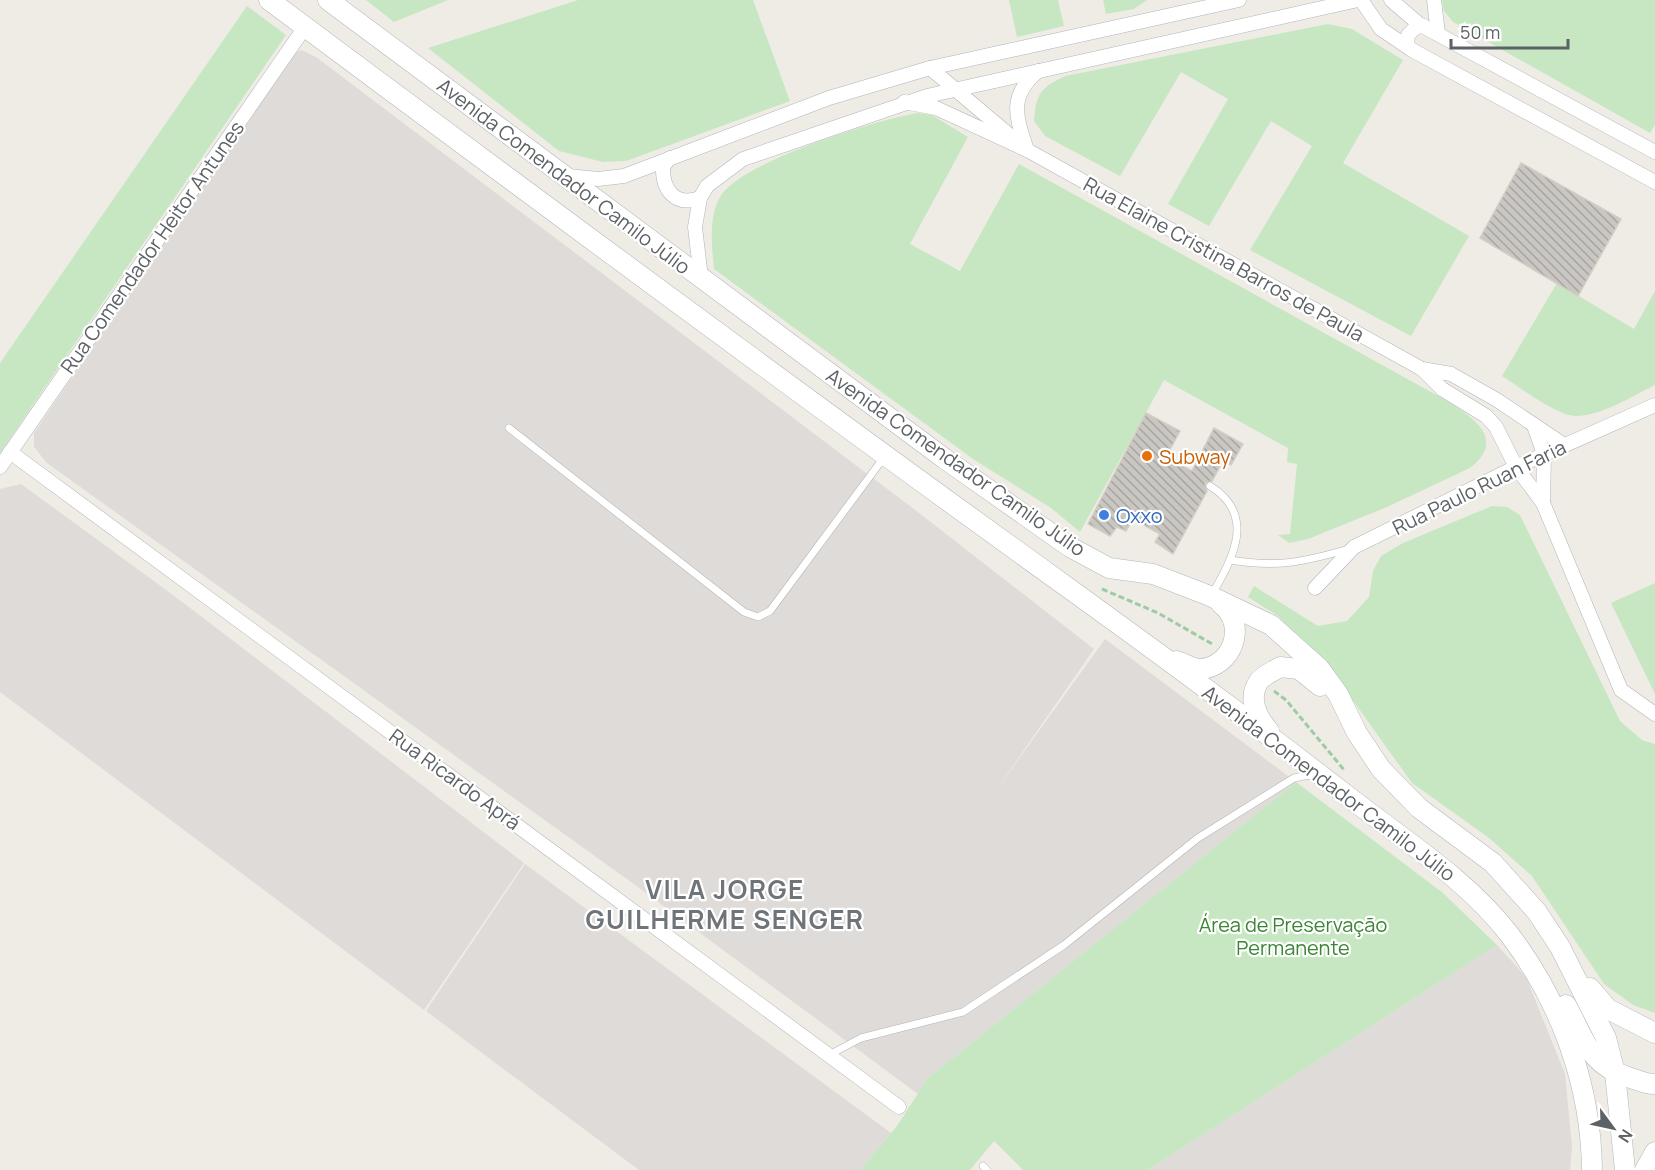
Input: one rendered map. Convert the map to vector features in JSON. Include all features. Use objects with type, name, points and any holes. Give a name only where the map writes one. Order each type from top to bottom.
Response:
[{"type":"main road","name":"Avenida Comendador Camilo Júlio","points":[[269,0],[885,456],[1158,652],[1463,885],[1509,934],[1541,982],[1565,1030],[1578,1071],[1592,1134],[1592,1170]]},
{"type":"main road","name":"Avenida Comendador Camilo Júlio","points":[[328,0],[945,459],[1070,547],[1109,568],[1153,574],[1210,596],[1271,625],[1319,668],[1338,694],[1357,733],[1381,769],[1419,808],[1493,863],[1537,912],[1560,947],[1606,1038],[1615,1073],[1625,1170]]},
{"type":"main road","points":[[1158,652],[1196,669],[1211,667],[1227,654],[1236,636],[1236,625],[1230,611],[1210,596]]},
{"type":"main road","points":[[1285,749],[1256,715],[1254,699],[1260,681],[1280,667],[1299,669],[1321,687],[1357,733]]},
{"type":"main road","points":[[1492,915],[1530,951],[1555,984],[1593,1056],[1604,1068],[1655,1084]]},
{"type":"main road","points":[[1560,947],[1608,1009],[1655,1033]]},
{"type":"main road","points":[[1645,1170],[1655,1152]]},
{"type":"street","points":[[563,175],[609,178],[624,176],[830,98],[928,69],[1177,7],[1239,0]]},
{"type":"street","points":[[701,278],[695,227],[700,198],[713,181],[743,159],[904,102],[954,89],[1359,0],[1381,29],[1412,51],[1655,182]]},
{"type":"street","points":[[1391,0],[1408,16],[1424,26],[1655,152]]},
{"type":"street","points":[[1434,0],[1438,34]]},
{"type":"street","points":[[1412,51],[1407,45],[1408,34],[1416,27],[1424,26]]},
{"type":"street","name":"Rua Comendador Heitor Antunes","points":[[0,467],[305,27]]},
{"type":"street","points":[[927,96],[918,81],[928,69]]},
{"type":"street","name":"Rua Elaine Cristina Barros de Paula","points":[[928,69],[1027,150]]},
{"type":"street","points":[[1027,150],[1016,111],[1017,100],[1024,84],[1040,69]]},
{"type":"street","name":"Rua Elaine Cristina Barros de Paula","points":[[927,96],[946,112]]},
{"type":"street","name":"Rua Elaine Cristina Barros de Paula","points":[[904,102],[946,112],[1027,150],[1422,369],[1442,390],[1486,416],[1496,427],[1515,467],[1543,503]]},
{"type":"street","points":[[670,158],[663,166],[666,190],[674,197],[685,201],[700,198]]},
{"type":"street","name":"Rua Elaine Cristina Barros de Paula","points":[[1422,369],[1451,374],[1531,422],[1564,445]]},
{"type":"street","name":"Rua Paulo Ruan Faria","points":[[1316,588],[1354,547],[1515,467],[1655,405]]},
{"type":"street","points":[[1531,422],[1540,438],[1544,454],[1543,503],[1621,690],[1655,714]]},
{"type":"street","name":"Rua Ricardo Aprá","points":[[10,452],[899,1107]]},
{"type":"lane","points":[[508,428],[744,612],[758,617],[770,611],[885,456]]},
{"type":"lane","points":[[1210,486],[1224,495],[1232,507],[1237,522],[1237,541],[1230,560],[1210,596]]},
{"type":"lane","points":[[1230,560],[1262,565],[1291,563],[1354,547]]},
{"type":"lane","points":[[829,1055],[861,1038],[963,1012],[1064,945],[1198,838],[1294,778],[1318,774]]},
{"type":"shaded area","points":[[301,50],[316,57],[923,516],[1094,649],[992,796],[1105,639],[1296,782],[928,1078],[918,1094],[631,882],[47,463],[34,447],[34,433],[290,57]]},
{"type":"shaded area","points":[[21,484],[173,595],[524,863],[424,1010],[0,692],[0,489]]},
{"type":"shaded area","points":[[525,864],[891,1133],[860,1170],[639,1170],[426,1011]]},
{"type":"shaded area","points":[[1497,945],[1526,977],[1565,1074],[1572,1146],[1570,1170],[1148,1170]]},
{"type":"green space","points":[[366,0],[448,0],[394,22]]},
{"type":"green space","points":[[578,0],[753,0],[790,101],[626,161],[603,162],[559,151],[428,48]]},
{"type":"green space","points":[[1009,0],[1058,0],[1064,26],[1017,37]]},
{"type":"green space","points":[[1103,0],[1147,0],[1134,9],[1106,14]]},
{"type":"green space","points":[[1442,0],[1655,0],[1655,125],[1650,133],[1453,22],[1444,11]]},
{"type":"green space","points":[[247,6],[286,35],[0,453],[0,363]]},
{"type":"green space","points":[[1328,24],[1352,29],[1403,60],[1343,163],[1469,236],[1411,336],[1250,250],[1312,146],[1271,121],[1209,226],[1168,204],[1228,99],[1181,72],[1120,176],[1045,136],[1034,121],[1036,104],[1041,93],[1050,84],[1065,76]]},
{"type":"green space","points":[[917,113],[932,115],[968,137],[910,244],[960,271],[1019,164],[1449,402],[1477,423],[1483,431],[1486,448],[1480,458],[1470,468],[1387,507],[1308,539],[1289,543],[1278,535],[1290,534],[1297,464],[1287,462],[1288,448],[1164,380],[1080,532],[1051,508],[973,459],[714,269],[712,233],[716,205],[720,197],[733,184],[753,170],[811,144],[872,124]]},
{"type":"green space","points":[[1557,283],[1634,329],[1655,291],[1655,385],[1596,413],[1576,416],[1548,406],[1502,376]]},
{"type":"green space","points":[[1492,506],[1507,507],[1520,515],[1620,721],[1642,740],[1655,744],[1655,1013],[1633,1005],[1604,984],[1532,876],[1489,838],[1412,783],[1339,681],[1278,616],[1248,597],[1254,586],[1318,626],[1347,621],[1369,597],[1373,571],[1381,556],[1403,543]]},
{"type":"green space","points":[[1655,583],[1655,694],[1611,603]]},
{"type":"green space","name":"Área de Preservação Permanente","points":[[1296,782],[1443,893],[1497,945],[1148,1170],[1023,1170],[994,1141],[970,1170],[860,1170],[897,1126],[928,1078]]},
{"type":"building","points":[[1521,163],[1621,219],[1578,296],[1480,238]]},
{"type":"building","points":[[1146,413],[1180,431],[1166,457],[1192,471],[1214,428],[1243,444],[1231,465],[1223,461],[1212,481],[1205,483],[1207,491],[1173,554],[1155,542],[1160,534],[1133,519],[1126,531],[1117,527],[1110,536],[1088,524]]},
{"type":"place","name":"Subway","points":[[1147,456]]},
{"type":"place","name":"Oxxo","points":[[1104,515]]},
{"type":"district","name":"VILA JORGE GUILHERME SENGER","points":[[725,904]]}]
